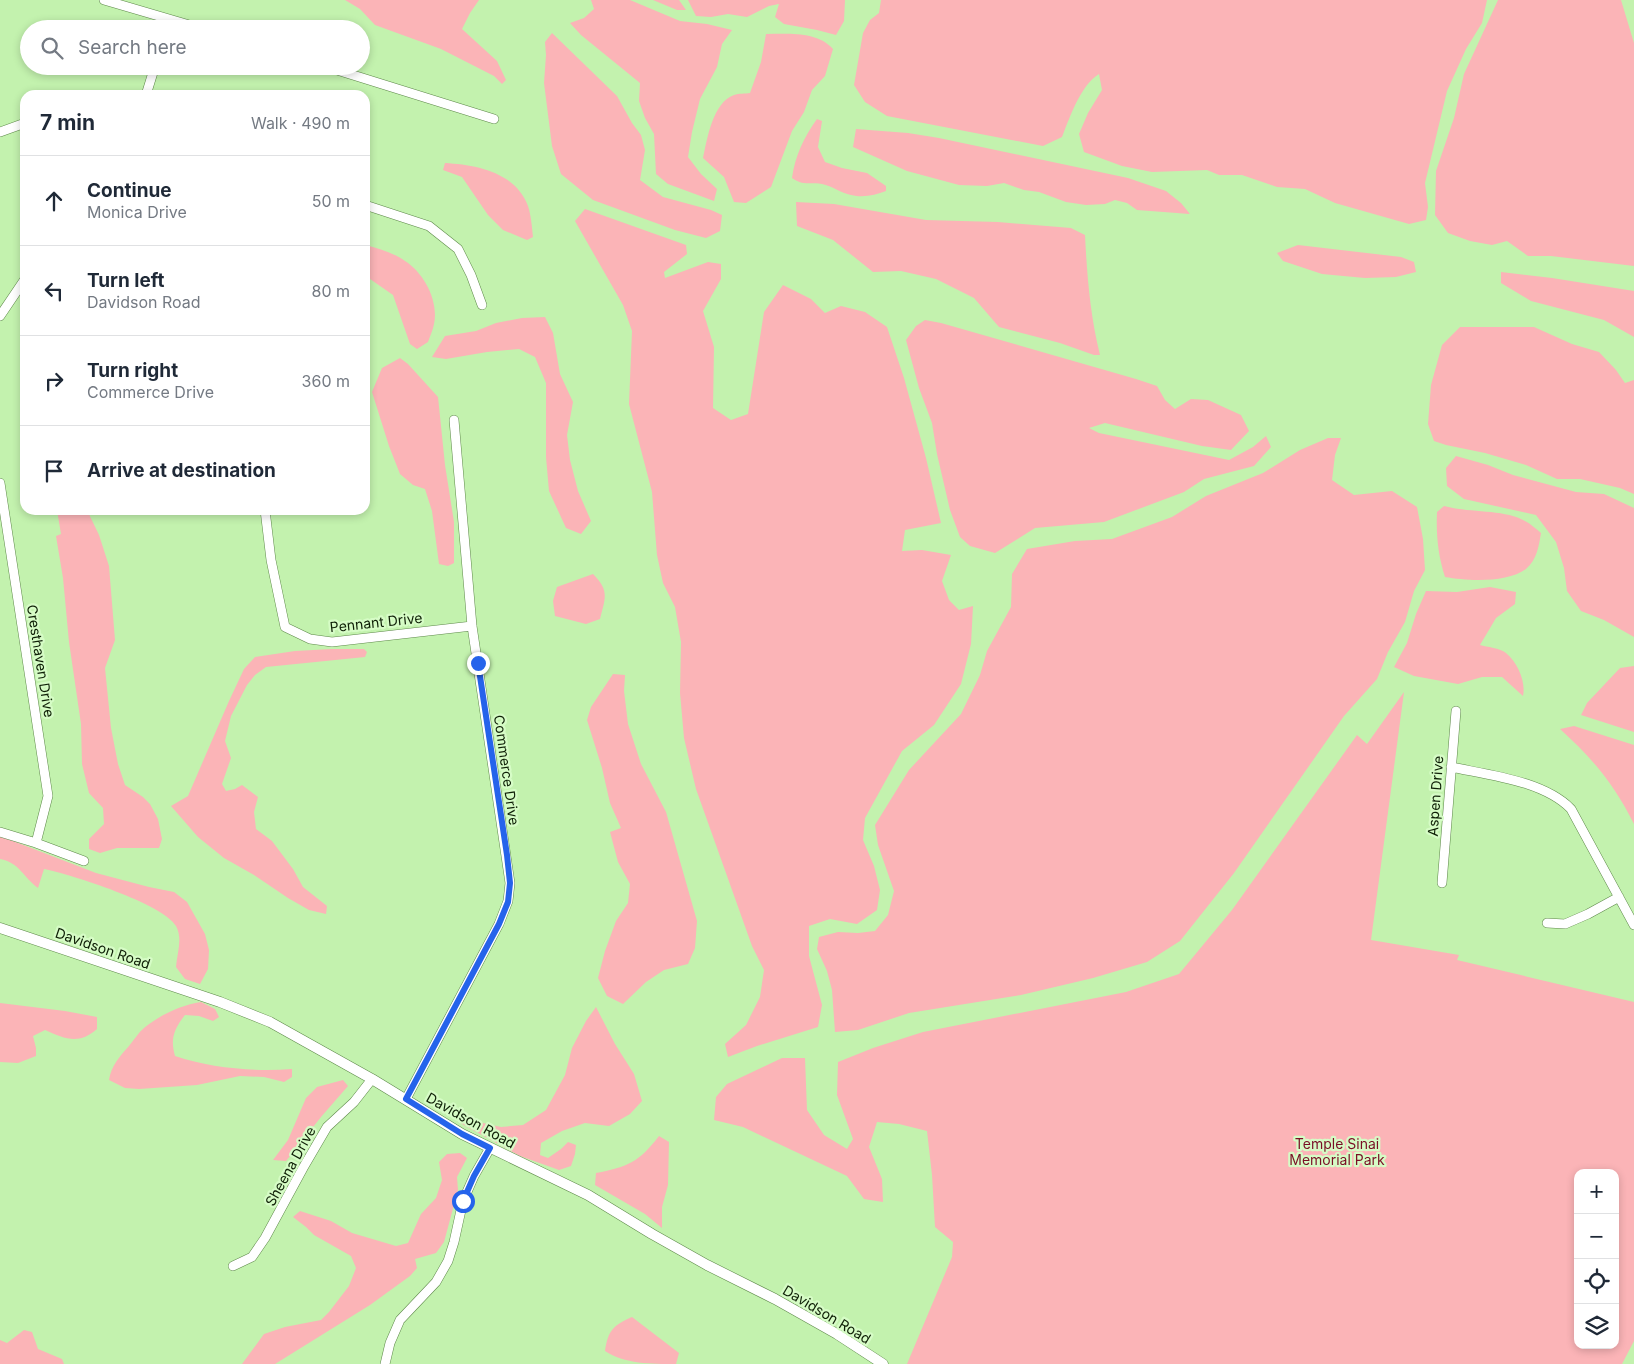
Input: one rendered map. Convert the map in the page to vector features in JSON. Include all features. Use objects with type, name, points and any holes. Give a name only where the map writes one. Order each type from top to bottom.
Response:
[{"type":"street","points":[[104,0],[175,20]]},
{"type":"street","points":[[148,90],[152,75]]},
{"type":"street","points":[[353,75],[494,119]]},
{"type":"street","points":[[0,132],[20,125]]},
{"type":"street","points":[[370,207],[429,226],[458,249],[471,275],[482,305]]},
{"type":"street","points":[[0,316],[20,286]]},
{"type":"street","name":"Commerce Drive","points":[[406,1099],[499,924],[508,902],[510,883],[472,626],[454,420]]},
{"type":"street","name":"Cresthaven Drive","points":[[0,483],[1,502],[48,796],[36,843]]},
{"type":"street","name":"Pennant Drive","points":[[266,515],[271,560],[285,627],[310,639],[332,642],[472,626]]},
{"type":"street","name":"Aspen Drive","points":[[1442,883],[1456,711]]},
{"type":"street","points":[[1451,766],[1544,789],[1562,799],[1571,809],[1634,925]]},
{"type":"street","points":[[0,832],[84,861]]},
{"type":"street","points":[[1547,923],[1565,924],[1619,897]]},
{"type":"street","name":"Davidson Road","points":[[0,928],[220,1002],[270,1022],[372,1079],[454,1129],[588,1195],[707,1265],[776,1299],[837,1334],[883,1364]]},
{"type":"street","name":"Sheena Drive","points":[[233,1266],[252,1257],[265,1238],[302,1168],[327,1127],[354,1102],[372,1079]]},
{"type":"street","points":[[385,1364],[390,1343],[400,1320],[436,1282],[448,1261],[463,1201],[474,1176],[490,1148]]},
{"type":"green space","points":[[345,0],[479,0],[462,29],[497,61],[506,80],[502,84],[494,76],[441,49],[375,25],[360,9]]},
{"type":"green space","points":[[591,0],[630,0],[680,21],[707,24],[732,30],[722,44],[717,67],[700,99],[688,157],[701,174],[717,189],[714,201],[668,184],[656,174],[654,134],[645,118],[639,101],[640,83],[581,35],[570,23],[584,18],[594,9]]},
{"type":"green space","points":[[653,0],[679,0],[686,10],[677,10]]},
{"type":"green space","points":[[688,0],[845,0],[844,21],[836,35],[784,24],[775,17],[779,4],[769,6],[747,17],[728,14],[711,17],[696,16]]},
{"type":"green space","points":[[881,0],[1487,0],[1482,23],[1466,49],[1447,91],[1425,183],[1428,207],[1426,220],[1409,224],[1335,203],[1305,189],[1277,187],[1242,175],[1219,175],[1207,170],[1152,172],[1122,166],[1084,152],[1079,134],[1088,113],[1102,90],[1099,74],[1092,79],[1081,94],[1062,137],[1043,146],[887,116],[865,102],[854,85],[863,33],[870,20],[879,13]]},
{"type":"green space","points":[[1498,0],[1621,0],[1634,43],[1634,266],[1551,256],[1528,256],[1507,241],[1492,245],[1470,241],[1448,233],[1435,215],[1436,171],[1454,118],[1464,74]]},
{"type":"green space","points":[[552,33],[617,96],[641,135],[645,150],[640,180],[663,197],[711,210],[722,215],[720,231],[706,238],[675,230],[593,200],[561,174],[552,146],[544,83],[545,42]]},
{"type":"green space","points":[[766,34],[811,36],[826,43],[833,49],[825,76],[812,90],[804,112],[792,131],[771,187],[746,203],[734,202],[724,177],[703,158],[712,122],[721,105],[734,95],[750,93],[761,62]]},
{"type":"green space","points":[[817,119],[822,121],[818,147],[825,162],[867,173],[886,186],[886,191],[869,196],[856,196],[826,185],[803,183],[792,178],[795,162],[801,147]]},
{"type":"green space","points":[[856,129],[908,133],[939,138],[1128,178],[1166,191],[1181,203],[1190,214],[1137,210],[1127,203],[1115,200],[1105,204],[1086,205],[1066,202],[1039,192],[1024,190],[1004,183],[987,186],[959,185],[907,171],[853,147]]},
{"type":"green space","points":[[445,163],[470,166],[494,172],[514,185],[522,194],[528,206],[533,237],[527,240],[503,230],[488,215],[462,177],[443,170]]},
{"type":"green space","points":[[796,202],[834,204],[926,220],[998,222],[1071,228],[1085,235],[1090,295],[1100,355],[1094,355],[1060,343],[999,327],[974,298],[936,279],[901,271],[873,272],[833,240],[797,226]]},
{"type":"green space","points":[[585,209],[686,245],[687,254],[664,272],[665,278],[708,262],[721,264],[721,279],[703,311],[714,347],[713,408],[731,420],[748,414],[764,312],[783,285],[811,299],[825,313],[841,306],[865,312],[887,327],[904,378],[926,458],[941,523],[905,530],[902,551],[922,550],[951,555],[942,581],[949,600],[959,610],[973,606],[971,644],[961,684],[934,725],[902,751],[865,818],[863,840],[874,866],[880,890],[877,910],[857,924],[830,919],[809,926],[809,956],[822,1005],[818,1027],[728,1057],[725,1044],[746,1025],[760,997],[764,970],[752,946],[696,789],[684,738],[680,693],[681,642],[675,607],[663,583],[657,555],[652,492],[629,404],[632,331],[623,305],[575,221]]},
{"type":"green space","points":[[1298,245],[1401,257],[1414,262],[1416,272],[1396,277],[1365,278],[1322,274],[1283,261],[1277,253]]},
{"type":"green space","points":[[370,246],[386,251],[412,266],[428,288],[434,306],[434,324],[428,342],[417,349],[410,344],[393,295],[370,279]]},
{"type":"green space","points":[[1501,272],[1634,291],[1634,337],[1604,320],[1531,301],[1501,283]]},
{"type":"green space","points":[[545,317],[553,333],[560,374],[573,402],[567,435],[570,460],[578,491],[591,521],[581,534],[566,528],[549,491],[546,457],[546,383],[535,357],[519,349],[446,359],[432,357],[445,336],[476,331],[496,323],[522,318]]},
{"type":"green space","points":[[925,320],[1157,386],[1165,400],[1175,409],[1191,399],[1208,400],[1241,415],[1249,431],[1231,450],[1202,446],[1105,423],[1089,428],[1099,433],[1229,460],[1253,447],[1266,436],[1271,447],[1254,466],[1204,479],[1184,492],[1104,522],[1035,528],[995,553],[970,546],[960,537],[950,510],[932,423],[919,388],[906,340],[916,326]]},
{"type":"green space","points":[[1460,327],[1534,327],[1572,344],[1599,352],[1625,383],[1634,380],[1634,494],[1620,488],[1580,479],[1557,479],[1526,465],[1434,441],[1428,424],[1431,385],[1442,345]]},
{"type":"green space","points":[[400,358],[408,364],[438,397],[445,465],[454,522],[454,563],[448,566],[439,564],[432,511],[425,489],[413,485],[400,474],[372,392],[382,368]]},
{"type":"green space","points":[[1328,438],[1341,438],[1335,455],[1332,480],[1354,495],[1392,491],[1417,507],[1423,539],[1425,570],[1414,591],[1405,622],[1388,652],[1377,679],[1344,716],[1234,873],[1180,941],[1147,962],[1093,978],[1021,995],[909,1013],[858,1030],[835,1032],[832,990],[827,971],[817,949],[819,937],[838,932],[858,933],[875,931],[888,915],[894,891],[878,845],[875,825],[909,770],[961,714],[980,675],[987,651],[1011,607],[1012,574],[1027,549],[1075,541],[1112,539],[1172,517],[1206,496],[1263,473],[1300,450]]},
{"type":"green space","points":[[1456,456],[1488,465],[1513,475],[1576,492],[1604,494],[1634,508],[1634,637],[1604,620],[1581,611],[1567,591],[1564,568],[1556,542],[1536,515],[1464,499],[1447,486],[1446,468]]},
{"type":"green space","points":[[1444,506],[1497,513],[1517,517],[1527,522],[1541,533],[1533,561],[1518,574],[1498,579],[1476,580],[1445,577],[1439,553],[1437,529],[1437,512]]},
{"type":"green space","points":[[58,515],[89,515],[99,535],[109,566],[115,640],[105,668],[111,728],[118,764],[125,785],[150,804],[158,819],[162,839],[159,848],[117,848],[100,853],[89,849],[89,839],[104,824],[103,808],[89,793],[82,764],[81,724],[56,536],[61,534]]},
{"type":"green space","points":[[593,574],[602,585],[605,595],[600,619],[586,624],[555,616],[553,601],[557,587]]},
{"type":"green space","points":[[1490,587],[1516,592],[1515,604],[1496,618],[1480,645],[1500,650],[1510,657],[1522,679],[1523,696],[1502,677],[1482,677],[1458,684],[1414,676],[1394,667],[1407,643],[1426,591],[1457,592]]},
{"type":"green space","points":[[364,649],[367,652],[365,657],[266,667],[255,675],[247,685],[231,716],[225,741],[231,758],[222,784],[226,791],[242,785],[258,797],[254,812],[256,829],[272,841],[293,869],[303,887],[327,906],[326,914],[309,910],[224,858],[198,837],[171,806],[188,796],[244,669],[255,657],[295,651]]},
{"type":"green space","points":[[1634,666],[1634,732],[1581,715],[1587,703],[1620,668]]},
{"type":"green space","points":[[613,674],[625,675],[624,691],[628,724],[641,764],[666,812],[697,921],[695,948],[688,964],[664,970],[646,982],[623,1004],[607,996],[598,978],[616,921],[628,903],[630,884],[618,862],[610,832],[621,828],[610,803],[602,768],[587,720],[591,707]]},
{"type":"green space","name":"Temple Sinai Memorial Park","points":[[1404,692],[1371,940],[1459,955],[1457,960],[1634,1002],[1634,1341],[1622,1364],[907,1364],[952,1257],[953,1242],[935,1227],[927,1131],[899,1124],[877,1122],[869,1147],[882,1179],[883,1202],[864,1199],[847,1176],[743,1127],[714,1120],[716,1097],[727,1084],[782,1058],[805,1058],[807,1110],[824,1135],[847,1149],[853,1139],[837,1095],[838,1062],[873,1048],[923,1032],[1126,992],[1179,974],[1232,910],[1357,735],[1367,744]]},
{"type":"green space","points":[[1574,726],[1634,745],[1634,824],[1619,796],[1602,773],[1560,729]]},
{"type":"green space","points":[[0,836],[96,873],[174,892],[187,902],[205,934],[209,950],[208,969],[200,984],[185,979],[176,967],[179,936],[176,926],[168,917],[115,891],[44,869],[38,888],[12,863],[0,859]]},
{"type":"green space","points":[[201,1002],[215,1009],[219,1017],[213,1021],[199,1016],[185,1015],[174,1034],[175,1056],[203,1064],[233,1068],[292,1069],[292,1077],[284,1082],[264,1077],[240,1076],[197,1085],[139,1089],[125,1088],[109,1080],[116,1062],[144,1028],[171,1011]]},
{"type":"green space","points":[[0,1003],[97,1017],[97,1029],[78,1039],[65,1038],[45,1030],[33,1036],[36,1056],[18,1063],[0,1062]]},
{"type":"green space","points":[[596,1007],[615,1044],[634,1074],[642,1101],[630,1114],[609,1126],[585,1123],[562,1131],[541,1143],[540,1155],[548,1158],[568,1142],[576,1145],[571,1166],[559,1170],[520,1156],[462,1124],[454,1117],[467,1114],[483,1123],[501,1127],[523,1125],[546,1110],[565,1075],[572,1048],[586,1021]]},
{"type":"green space","points":[[343,1080],[348,1086],[286,1161],[273,1160],[288,1140],[306,1098],[317,1087]]},
{"type":"green space","points":[[659,1136],[669,1142],[668,1185],[662,1207],[662,1228],[645,1214],[595,1185],[596,1173],[625,1166],[639,1158]]},
{"type":"green space","points":[[460,1153],[467,1158],[457,1177],[458,1190],[444,1242],[436,1253],[415,1259],[417,1268],[410,1276],[370,1305],[275,1364],[242,1364],[264,1334],[285,1327],[321,1320],[349,1286],[356,1268],[351,1256],[314,1235],[293,1217],[300,1211],[331,1221],[352,1233],[396,1246],[408,1243],[421,1214],[436,1198],[442,1180],[439,1162],[447,1154]]},
{"type":"green space","points":[[632,1317],[679,1353],[676,1364],[629,1361],[605,1351],[612,1330],[620,1323]]},
{"type":"green space","points":[[24,1330],[32,1332],[38,1349],[62,1359],[64,1364],[0,1364],[0,1340],[7,1343]]},
{"type":"route","points":[[463,1201],[474,1176],[490,1148],[462,1134],[406,1099],[499,924],[508,902],[510,883],[507,855],[478,663]]}]
